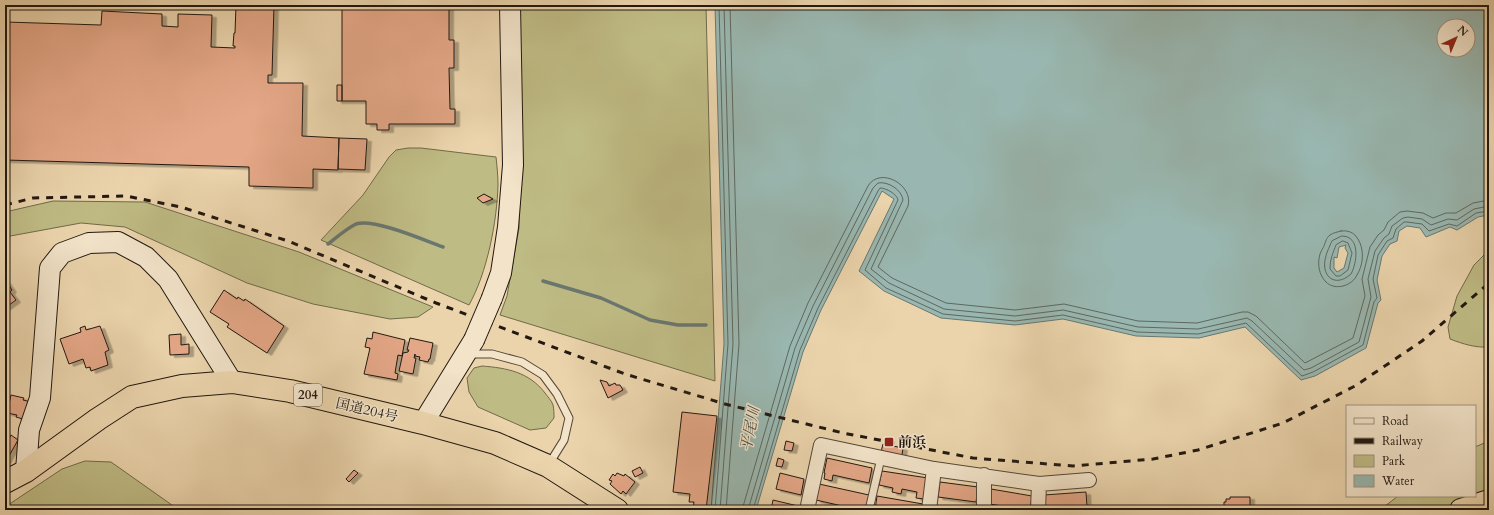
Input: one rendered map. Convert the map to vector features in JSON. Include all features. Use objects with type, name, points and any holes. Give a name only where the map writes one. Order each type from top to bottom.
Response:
[{"type":"highway","name":"国道204号","points":[[5,482],[26,471],[98,419],[132,397],[182,386],[232,382],[290,391],[423,423],[495,443],[548,466],[617,510]]},
{"type":"highway","points":[[1461,510],[1489,501]]},
{"type":"street","points":[[423,423],[470,347],[492,298],[501,272],[508,228],[513,165],[510,5]]},
{"type":"street","points":[[26,471],[29,430],[40,398],[50,268],[62,253],[89,243],[118,242],[146,257],[168,279],[232,382]]},
{"type":"street","points":[[807,510],[821,445],[934,469],[1039,484],[1088,480]]},
{"type":"street","points":[[929,510],[934,469]]},
{"type":"street","points":[[984,475],[984,510]]},
{"type":"street","points":[[1038,510],[1039,484]]},
{"type":"lane","points":[[470,347],[522,362],[544,375],[557,394],[569,418],[564,440],[548,466]]},
{"type":"lane","points":[[869,510],[881,458]]},
{"type":"green space","points":[[520,5],[706,5],[715,381],[500,315],[507,296],[519,228],[521,161]]},
{"type":"green space","points":[[421,148],[496,157],[498,185],[496,215],[486,263],[469,305],[321,240],[363,195],[389,157],[396,150]]},
{"type":"green space","points":[[53,201],[145,202],[299,252],[433,307],[418,317],[390,319],[313,304],[247,283],[125,227],[81,223],[5,237],[5,212]]},
{"type":"green space","points":[[1489,250],[1489,347],[1479,347],[1450,339],[1448,327],[1457,296],[1474,265]]},
{"type":"green space","points":[[482,366],[517,372],[532,380],[539,386],[551,400],[553,407],[554,418],[546,428],[530,430],[478,407],[469,392],[467,378],[474,368]]},
{"type":"green space","points":[[1489,441],[1489,510],[1380,510],[1397,497],[1476,497],[1476,447]]},
{"type":"green space","points":[[85,461],[111,462],[179,510],[5,510],[5,507],[62,469]]},
{"type":"water","name":"平尾川","points":[[715,5],[1489,5],[1488,215],[1478,217],[1457,230],[1450,227],[1426,237],[1420,228],[1407,226],[1399,231],[1397,241],[1390,244],[1382,256],[1377,280],[1381,300],[1378,303],[1366,348],[1315,376],[1301,380],[1245,327],[1199,338],[1136,336],[1063,319],[1015,325],[941,318],[884,291],[859,271],[894,199],[882,191],[821,310],[803,352],[756,510],[711,510],[724,344]],"holes":[[[1346,245],[1345,248],[1348,253],[1344,268],[1337,272],[1334,268],[1334,257],[1337,258],[1339,247]]]},
{"type":"building","points":[[236,5],[274,5],[272,75],[268,75],[268,83],[303,83],[302,136],[339,138],[338,170],[313,169],[313,188],[249,186],[249,167],[5,160],[5,22],[101,25],[102,11],[162,14],[162,26],[178,27],[178,14],[212,15],[211,47],[235,48],[235,46],[233,46]]},
{"type":"building","points":[[342,5],[449,5],[449,40],[454,40],[454,68],[449,68],[450,109],[455,109],[455,124],[389,124],[389,130],[377,130],[377,124],[366,124],[366,101],[342,101]]},
{"type":"building","points":[[337,85],[342,85],[342,101],[337,101]]},
{"type":"building","points":[[339,138],[367,139],[365,170],[338,169]]},
{"type":"building","points":[[484,194],[493,199],[483,203],[477,198]]},
{"type":"building","points":[[6,281],[12,290],[10,292],[16,300],[5,308]]},
{"type":"building","points":[[224,290],[237,299],[238,297],[244,301],[245,299],[284,326],[267,353],[227,327],[229,324],[210,312]]},
{"type":"building","points":[[85,326],[86,330],[100,326],[109,350],[105,352],[108,365],[91,371],[90,367],[86,368],[83,359],[69,364],[60,339],[81,332],[80,328]]},
{"type":"building","points":[[373,332],[405,340],[402,356],[398,355],[395,373],[398,374],[397,380],[364,374],[370,348],[365,347],[367,338],[372,339]]},
{"type":"building","points":[[181,334],[181,345],[189,344],[189,354],[170,355],[169,335]]},
{"type":"building","points":[[410,338],[433,343],[428,362],[419,360],[420,357],[415,356],[415,354],[414,358],[416,358],[413,374],[399,371],[403,353],[408,352],[409,350],[407,350]]},
{"type":"building","points":[[600,380],[607,382],[609,386],[615,383],[616,385],[620,385],[623,390],[608,398]]},
{"type":"building","points":[[11,395],[24,398],[23,400],[31,402],[23,419],[16,417],[17,415],[7,413]]},
{"type":"building","points":[[682,412],[717,416],[706,510],[693,510],[694,502],[689,502],[690,494],[673,492]]},
{"type":"building","points":[[8,435],[10,437],[11,435],[18,440],[5,463],[5,438]]},
{"type":"building","points":[[786,441],[794,443],[792,451],[784,450]]},
{"type":"building","points":[[883,444],[903,448],[902,455],[881,452]]},
{"type":"building","points":[[778,458],[784,460],[782,467],[776,466]]},
{"type":"building","points":[[827,458],[872,468],[869,483],[833,475],[832,481],[824,479]]},
{"type":"building","points":[[640,467],[643,473],[635,477],[632,471]]},
{"type":"building","points":[[354,470],[358,473],[349,482],[346,479]]},
{"type":"building","points":[[882,471],[928,478],[924,499],[916,498],[917,492],[902,489],[901,494],[892,492],[893,488],[879,485]]},
{"type":"building","points":[[617,473],[624,476],[625,474],[635,482],[626,494],[623,491],[621,494],[610,484],[612,481],[609,480],[613,474],[615,476]]},
{"type":"building","points":[[780,473],[804,479],[801,495],[776,489]]},
{"type":"building","points":[[940,482],[978,487],[976,502],[938,497]]},
{"type":"building","points":[[819,484],[869,495],[866,510],[816,500]]},
{"type":"building","points":[[991,489],[1032,496],[1030,510],[1022,508],[1022,510],[1018,510],[1017,508],[1016,510],[1011,510],[1011,507],[1009,507],[1008,510],[1003,510],[1003,506],[989,504]]},
{"type":"building","points":[[1086,492],[1087,507],[1073,508],[1073,510],[1045,510],[1044,495]]},
{"type":"building","points":[[877,496],[923,504],[922,510],[875,510]]},
{"type":"building","points":[[1230,497],[1250,497],[1250,509],[1227,510],[1227,508],[1224,508],[1224,502],[1226,502],[1226,499],[1230,499]]},
{"type":"building","points":[[773,500],[798,506],[797,510],[771,510]]},
{"type":"waterway","points":[[328,244],[352,226],[364,223],[386,227],[443,247]]},
{"type":"waterway","points":[[543,281],[601,298],[650,320],[678,325],[706,325]]},
{"type":"railway","points":[[5,205],[33,198],[126,196],[181,207],[288,241],[436,303],[625,374],[725,404],[843,433],[973,458],[1073,466],[1153,459],[1198,450],[1283,423],[1355,386],[1422,341],[1489,283]]},
{"type":"place","name":"前浜","points":[[889,442]]}]
